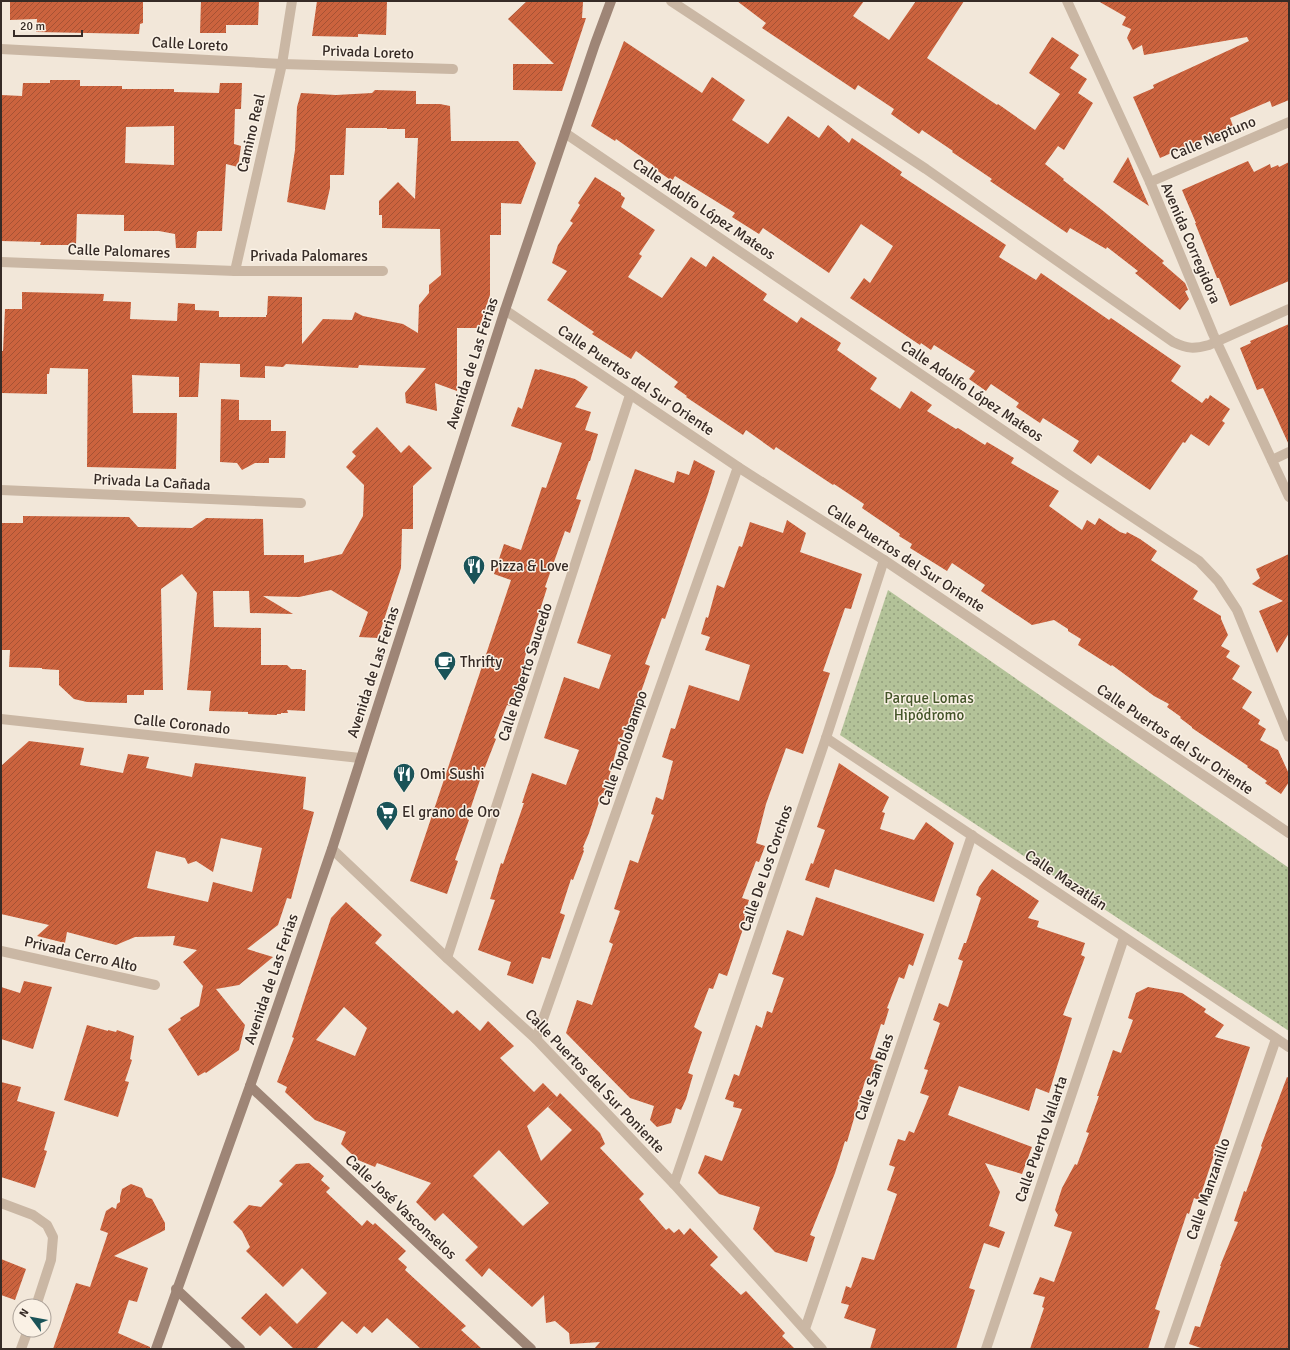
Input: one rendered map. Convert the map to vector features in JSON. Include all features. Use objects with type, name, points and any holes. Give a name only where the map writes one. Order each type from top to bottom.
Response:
[{"type":"main road","name":"Avenida de Las Ferias","points":[[156,1349],[176,1289],[250,1086],[332,849],[505,310],[611,1]]},
{"type":"main road","name":"Calle José Vasconselos","points":[[250,1086],[531,1349]]},
{"type":"main road","points":[[176,1289],[240,1349]]},
{"type":"street","name":"Camino Real","points":[[235,271],[282,64],[292,1]]},
{"type":"street","points":[[671,1],[926,169],[1173,342],[1185,348],[1196,348],[1216,341],[1289,309]]},
{"type":"street","name":"Avenida Corregidora","points":[[1068,1],[1150,182],[1216,341],[1289,497]]},
{"type":"street","name":"Calle Loreto","points":[[1,49],[282,64]]},
{"type":"street","name":"Privada Loreto","points":[[282,64],[453,69]]},
{"type":"street","name":"Calle Neptuno","points":[[1150,182],[1289,122]]},
{"type":"street","name":"Calle Adolfo López Mateos","points":[[565,133],[1059,468],[1199,561],[1218,581],[1237,610],[1289,737]]},
{"type":"street","name":"Calle Palomares","points":[[1,262],[235,271]]},
{"type":"street","name":"Privada Palomares","points":[[235,271],[383,271]]},
{"type":"street","name":"Calle Puertos del Sur Oriente","points":[[505,310],[738,467],[884,560],[1289,833]]},
{"type":"street","name":"Calle Roberto Saucedo","points":[[447,958],[630,395]]},
{"type":"street","points":[[1272,460],[1289,452]]},
{"type":"street","name":"Calle Topolobampo","points":[[536,1039],[738,467]]},
{"type":"street","name":"Privada La Cañada","points":[[1,490],[302,503]]},
{"type":"street","name":"Calle De Los Corchos","points":[[674,1184],[826,738],[884,560]]},
{"type":"street","name":"Calle Coronado","points":[[1,719],[360,758]]},
{"type":"street","name":"Calle Mazatlán","points":[[826,738],[1289,1047]]},
{"type":"street","name":"Calle San Blas","points":[[805,1329],[972,836]]},
{"type":"street","name":"Calle Puertos del Sur Poniente","points":[[332,849],[447,958],[536,1039],[674,1184],[822,1349]]},
{"type":"street","name":"Calle Puerto Vallarta","points":[[986,1349],[1124,938]]},
{"type":"street","name":"Privada Cerro Alto","points":[[1,951],[155,985]]},
{"type":"street","name":"Calle Manzanillo","points":[[1169,1349],[1276,1039]]},
{"type":"street","points":[[1,1203],[33,1215],[47,1225],[52,1236],[51,1260],[39,1298]]},
{"type":"street","points":[[21,1349],[25,1338]]},
{"type":"green space","name":"Parque Lomas Hipódromo","points":[[888,590],[1289,868],[1289,1031],[840,735]]},
{"type":"building","points":[[10,1],[143,1],[143,23],[140,24],[139,34],[36,32],[37,19],[10,20]]},
{"type":"building","points":[[201,1],[259,1],[258,25],[226,25],[226,33],[200,33]]},
{"type":"building","points":[[317,1],[387,1],[386,35],[358,34],[358,37],[312,36]]},
{"type":"building","points":[[527,1],[583,2],[582,18],[586,18],[562,91],[513,90],[513,64],[554,64],[508,19]]},
{"type":"building","points":[[737,1],[864,1],[853,16],[889,40],[916,1],[964,1],[927,58],[1035,130],[1060,94],[1029,73],[1052,37],[1079,55],[1070,68],[1087,79],[1078,93],[1093,103],[1064,150],[1058,146],[1045,164],[1164,261],[1162,263],[1185,283],[1188,290],[1185,291],[1189,299],[1180,310],[1135,273],[1138,271],[1107,247],[1106,249],[1070,228],[1067,233],[990,181],[992,179],[922,130],[919,134],[891,114],[894,109],[858,85],[855,90],[762,28],[766,23]]},
{"type":"building","points":[[1098,1],[1289,1],[1289,100],[1272,107],[1270,101],[1230,118],[1233,126],[1160,158],[1133,97],[1154,88],[1153,85],[1249,41],[1247,37],[1144,55],[1142,45],[1133,50],[1127,38],[1131,29],[1122,25],[1126,17]]},
{"type":"building","points":[[624,41],[702,93],[712,77],[745,100],[732,120],[768,144],[788,116],[819,138],[828,125],[849,143],[852,138],[902,172],[900,175],[1006,245],[999,257],[1036,280],[1041,273],[1109,320],[1111,318],[1181,366],[1171,381],[1202,403],[1206,398],[1208,399],[1210,395],[1230,409],[1222,421],[1225,423],[1209,446],[1191,434],[1185,443],[1183,442],[1150,490],[1098,455],[1091,464],[1073,451],[1079,441],[1043,418],[1040,423],[1016,407],[1019,403],[991,384],[986,391],[969,379],[975,371],[934,345],[931,350],[921,343],[920,345],[850,298],[864,278],[870,283],[893,246],[861,224],[829,273],[763,228],[759,234],[732,217],[735,213],[675,176],[672,181],[652,167],[653,165],[616,139],[615,141],[591,126]]},
{"type":"building","points":[[50,80],[80,80],[80,86],[122,86],[122,89],[174,89],[174,92],[219,93],[220,83],[242,83],[241,109],[235,109],[234,144],[241,146],[238,167],[226,164],[222,231],[198,231],[196,248],[176,248],[175,234],[159,231],[124,231],[124,215],[77,214],[76,245],[40,245],[41,242],[1,241],[1,95],[22,96],[23,83],[50,83]],"holes":[[[174,126],[174,165],[125,163],[126,127]]]},
{"type":"building","points":[[375,90],[416,91],[416,104],[440,104],[450,106],[451,141],[518,141],[536,163],[521,204],[501,203],[501,235],[490,235],[490,295],[479,328],[457,328],[457,391],[435,383],[437,411],[406,403],[405,393],[426,368],[359,365],[358,368],[286,364],[283,367],[265,366],[265,378],[240,377],[240,364],[200,363],[198,397],[179,397],[179,377],[132,375],[133,413],[177,413],[176,469],[87,467],[88,369],[50,368],[49,374],[47,374],[47,394],[1,393],[1,351],[3,351],[5,309],[22,309],[22,292],[104,294],[103,301],[131,302],[130,319],[177,321],[178,303],[195,304],[195,310],[219,311],[219,317],[266,317],[268,296],[302,297],[302,344],[323,319],[352,320],[355,312],[363,316],[403,324],[418,333],[419,305],[429,293],[429,285],[441,275],[440,229],[382,228],[382,215],[379,215],[379,201],[398,182],[415,199],[418,138],[405,138],[405,129],[346,128],[344,175],[330,175],[330,188],[325,210],[287,202],[295,150],[297,107],[301,93],[336,95],[372,93]]},
{"type":"building","points":[[1128,157],[1149,206],[1113,182]]},
{"type":"building","points":[[1248,161],[1254,172],[1270,164],[1271,168],[1278,165],[1279,167],[1289,162],[1289,281],[1230,306],[1219,278],[1217,278],[1182,190]]},
{"type":"building","points":[[595,177],[621,193],[621,195],[625,198],[621,207],[655,230],[639,254],[642,256],[628,277],[662,298],[691,257],[706,267],[713,256],[767,294],[763,300],[797,323],[801,317],[841,343],[837,350],[877,378],[870,389],[900,409],[911,391],[932,405],[927,411],[985,445],[987,442],[1014,458],[1011,463],[1059,491],[1049,506],[1082,530],[1087,520],[1095,525],[1099,518],[1120,532],[1126,534],[1127,532],[1140,539],[1157,551],[1151,560],[1198,591],[1193,599],[1221,616],[1228,635],[1221,646],[1230,651],[1226,657],[1240,666],[1232,679],[1252,692],[1242,708],[1260,720],[1258,724],[1266,729],[1260,740],[1278,750],[1289,774],[1289,782],[1281,794],[1265,783],[1267,781],[1247,767],[1248,766],[1192,728],[1180,718],[1181,717],[1167,707],[1169,704],[1154,696],[1112,665],[1111,666],[1078,645],[1081,639],[1068,631],[1068,629],[1054,620],[1032,625],[981,591],[985,585],[952,563],[947,571],[910,548],[912,544],[899,536],[900,534],[862,508],[864,504],[776,447],[774,450],[746,430],[743,435],[686,397],[687,396],[674,387],[678,382],[636,351],[631,359],[592,334],[594,332],[547,300],[567,271],[552,263],[558,245],[573,223],[570,221],[580,205],[578,203]]},
{"type":"building","points":[[1289,324],[1289,445],[1263,388],[1257,390],[1240,348],[1251,343],[1250,341]]},
{"type":"building","points":[[535,369],[540,369],[575,379],[588,387],[575,407],[591,412],[585,430],[598,434],[576,499],[581,500],[570,533],[565,531],[545,587],[547,588],[524,660],[526,661],[511,706],[507,705],[494,738],[496,739],[467,819],[469,820],[455,860],[458,861],[447,894],[410,881],[511,580],[494,574],[504,544],[521,550],[542,487],[546,488],[562,443],[511,426],[518,407],[522,409]]},
{"type":"building","points":[[221,399],[239,400],[239,420],[271,420],[271,431],[286,431],[285,458],[269,458],[269,463],[255,463],[242,470],[237,463],[220,462]]},
{"type":"building","points":[[377,427],[401,453],[409,445],[432,468],[413,486],[413,529],[402,529],[401,568],[378,638],[359,637],[368,612],[331,590],[299,597],[263,596],[293,614],[250,613],[249,591],[213,591],[214,627],[261,628],[261,665],[287,665],[291,669],[306,670],[305,711],[287,710],[288,713],[281,713],[277,715],[248,714],[248,712],[209,711],[211,691],[187,690],[197,593],[182,574],[161,589],[163,690],[144,690],[144,695],[127,695],[127,703],[87,702],[74,699],[59,685],[59,670],[9,667],[10,650],[1,650],[1,523],[23,523],[23,516],[129,517],[138,527],[192,528],[206,518],[263,519],[264,555],[304,555],[304,563],[342,554],[363,516],[364,485],[346,467],[356,456],[352,452]]},
{"type":"building","points":[[694,460],[715,471],[708,494],[665,619],[662,618],[645,664],[650,666],[627,732],[624,731],[620,745],[618,744],[605,794],[602,793],[583,847],[584,851],[573,880],[571,879],[560,913],[565,915],[550,959],[542,957],[533,984],[507,975],[511,962],[478,950],[495,900],[490,899],[501,863],[503,864],[524,803],[522,803],[532,773],[566,785],[579,750],[544,738],[564,677],[599,689],[611,655],[577,643],[635,469],[674,483],[677,471],[689,475]]},
{"type":"building","points":[[787,520],[806,533],[800,552],[862,574],[851,609],[845,608],[823,671],[830,673],[803,754],[786,748],[766,804],[756,843],[765,846],[759,862],[756,861],[742,898],[749,900],[744,916],[747,917],[727,976],[719,973],[713,989],[709,988],[694,1027],[702,1032],[688,1073],[693,1075],[686,1099],[681,1110],[676,1108],[671,1123],[657,1127],[650,1120],[654,1106],[630,1098],[566,1033],[577,1000],[592,1005],[613,944],[609,942],[620,911],[614,909],[630,860],[638,863],[654,815],[651,814],[656,797],[663,800],[673,761],[662,757],[671,728],[675,729],[689,685],[739,701],[750,665],[705,650],[710,637],[701,634],[706,617],[708,618],[717,585],[724,588],[739,546],[742,547],[750,522],[783,533]]},
{"type":"building","points":[[1289,554],[1289,633],[1277,653],[1259,611],[1283,601],[1252,584],[1260,578],[1256,569]]},
{"type":"building","points":[[29,741],[84,748],[80,765],[123,773],[128,754],[149,757],[146,768],[192,777],[195,763],[306,777],[303,809],[314,812],[291,899],[287,898],[278,925],[247,949],[273,957],[239,985],[216,989],[245,1025],[239,1050],[206,1073],[205,1072],[198,1076],[168,1029],[181,1020],[180,1018],[199,1006],[203,986],[183,962],[197,950],[173,945],[175,936],[135,937],[116,945],[67,932],[65,943],[37,936],[49,925],[1,914],[1,766]],"holes":[[[221,838],[262,848],[252,892],[213,882],[208,902],[147,888],[156,851],[185,858],[188,864],[196,861],[213,872]]]},
{"type":"building","points":[[839,763],[889,797],[882,812],[885,813],[880,829],[914,840],[926,822],[954,843],[934,902],[835,869],[829,888],[805,880],[811,863],[813,864],[825,830],[817,827]]},
{"type":"building","points":[[992,869],[1039,901],[1028,918],[1039,921],[1037,927],[1085,943],[1081,955],[1085,957],[1063,1015],[1072,1018],[1049,1093],[1036,1088],[1029,1111],[959,1086],[948,1115],[1032,1147],[1022,1174],[985,1163],[1000,1192],[989,1226],[1005,1232],[999,1248],[984,1243],[969,1288],[975,1290],[956,1349],[870,1349],[876,1329],[844,1318],[849,1305],[841,1303],[846,1286],[851,1288],[862,1257],[874,1260],[897,1194],[887,1190],[895,1167],[889,1165],[898,1139],[905,1141],[909,1131],[914,1133],[929,1096],[920,1093],[928,1070],[924,1069],[940,1023],[933,1020],[939,1003],[948,1007],[963,961],[958,959],[964,943],[966,943],[981,898],[976,895],[979,887]]},
{"type":"building","points":[[816,897],[924,934],[913,966],[909,964],[904,979],[899,977],[887,1008],[889,1009],[884,1025],[881,1024],[870,1059],[878,1061],[873,1077],[865,1081],[847,1142],[845,1141],[835,1173],[810,1235],[815,1237],[807,1262],[775,1252],[753,1229],[760,1207],[719,1194],[698,1173],[705,1155],[722,1161],[742,1109],[733,1107],[734,1102],[725,1099],[734,1074],[739,1076],[756,1025],[762,1028],[767,1011],[772,1013],[784,978],[772,974],[787,930],[803,936]]},
{"type":"building","points":[[346,902],[382,935],[375,943],[453,1014],[457,1010],[480,1031],[488,1021],[514,1046],[500,1058],[534,1092],[543,1083],[557,1097],[560,1093],[600,1133],[605,1144],[600,1148],[644,1194],[639,1199],[666,1230],[669,1228],[674,1233],[679,1229],[684,1235],[690,1228],[718,1257],[710,1265],[741,1295],[746,1291],[785,1333],[782,1336],[795,1349],[594,1349],[600,1342],[570,1344],[569,1333],[555,1321],[546,1323],[544,1295],[532,1307],[489,1268],[482,1277],[465,1260],[478,1247],[443,1213],[435,1221],[416,1202],[431,1183],[377,1163],[375,1167],[358,1160],[341,1144],[346,1132],[315,1120],[285,1092],[287,1087],[277,1082],[294,1038],[292,1037],[331,918]],"holes":[[[344,1007],[367,1028],[355,1056],[316,1040]],[[554,1101],[548,1107],[572,1130],[541,1161],[527,1126]],[[499,1150],[549,1203],[523,1226],[473,1176]]]},
{"type":"building","points":[[24,981],[52,987],[33,1049],[1,1039],[1,987],[20,993]]},
{"type":"building","points":[[1148,987],[1182,993],[1206,1009],[1204,1012],[1224,1025],[1215,1037],[1250,1047],[1199,1200],[1194,1198],[1189,1214],[1187,1213],[1155,1309],[1160,1311],[1148,1349],[1030,1349],[1044,1308],[1042,1307],[1045,1297],[1033,1294],[1040,1277],[1054,1282],[1072,1232],[1054,1226],[1058,1215],[1055,1210],[1062,1188],[1075,1164],[1077,1165],[1089,1133],[1086,1132],[1113,1050],[1121,1053],[1133,1020],[1128,1018],[1136,993]]},
{"type":"building","points":[[87,1025],[108,1031],[116,1032],[117,1030],[134,1036],[130,1059],[132,1060],[125,1081],[129,1082],[118,1117],[64,1100]]},
{"type":"building","points":[[1287,1077],[1289,1078],[1289,1349],[1204,1349],[1189,1344],[1195,1326],[1200,1327],[1220,1266],[1238,1222],[1234,1221],[1244,1191],[1246,1192],[1262,1147],[1261,1146]]},
{"type":"building","points":[[1,1082],[21,1087],[17,1101],[55,1112],[44,1150],[47,1151],[35,1188],[1,1177]]},
{"type":"building","points":[[309,1163],[324,1176],[321,1180],[330,1188],[326,1192],[362,1226],[367,1220],[373,1225],[375,1223],[406,1251],[398,1259],[407,1267],[405,1270],[466,1326],[461,1330],[482,1349],[421,1349],[387,1318],[372,1333],[364,1326],[357,1334],[342,1321],[316,1349],[294,1349],[270,1326],[260,1336],[241,1318],[266,1293],[297,1324],[327,1293],[302,1268],[283,1287],[246,1251],[250,1247],[242,1231],[233,1222],[249,1205],[261,1207],[283,1184],[279,1181],[296,1164]]},
{"type":"building","points":[[131,1184],[142,1188],[146,1197],[152,1199],[165,1223],[165,1230],[114,1256],[148,1268],[137,1302],[129,1300],[118,1333],[150,1347],[150,1349],[53,1349],[76,1283],[90,1287],[108,1233],[100,1230],[106,1211],[112,1207],[116,1209],[117,1204],[120,1202],[122,1189]]},
{"type":"building","points":[[1,1259],[26,1269],[16,1298],[12,1299],[1,1295]]},
{"type":"place","name":"Pizza & Love","points":[[474,586]]},
{"type":"place","name":"Thrifty","points":[[445,682]]},
{"type":"place","name":"Omi Sushi","points":[[404,794]]},
{"type":"place","name":"El grano de Oro","points":[[387,832]]}]
